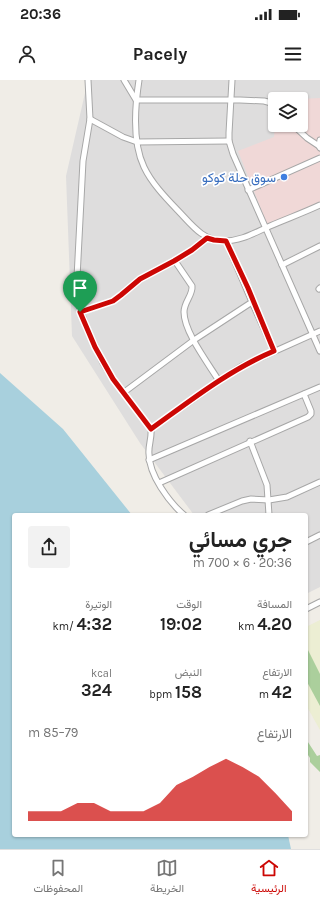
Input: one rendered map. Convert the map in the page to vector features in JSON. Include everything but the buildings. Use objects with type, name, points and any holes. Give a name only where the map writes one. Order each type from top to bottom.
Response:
[{"type":"street","points":[[88,80],[90,119],[83,161],[82,208],[76,296],[80,312],[95,347],[113,379],[151,429],[149,460],[159,483],[173,505],[182,513]]},
{"type":"street","points":[[124,80],[136,100]]},
{"type":"street","points":[[139,80],[136,100],[136,118],[137,142],[141,160],[150,177],[179,212],[207,238],[226,241],[242,239],[319,206],[320,213]]},
{"type":"street","points":[[232,80],[229,141],[233,154],[320,351]]},
{"type":"street","points":[[136,100],[232,100],[268,102]]},
{"type":"street","points":[[90,119],[124,137],[137,142],[229,141]]},
{"type":"street","points":[[301,132],[320,147]]},
{"type":"street","points":[[320,140],[320,147]]},
{"type":"street","points":[[248,190],[320,158]]},
{"type":"street","points":[[80,312],[113,301],[140,279],[192,250],[207,238]]},
{"type":"street","points":[[226,241],[274,351]]},
{"type":"street","points":[[282,265],[320,246]]},
{"type":"street","points":[[174,261],[192,286],[192,293],[184,309],[186,325],[219,381]]},
{"type":"street","points":[[123,393],[194,340],[252,302]]},
{"type":"street","points":[[151,429],[242,366],[320,331]]},
{"type":"street","points":[[149,460],[320,387]]},
{"type":"street","points":[[159,483],[308,417],[311,411],[304,394]]},
{"type":"street","points":[[250,442],[267,485],[270,513]]},
{"type":"street","points":[[213,513],[242,501],[251,499],[269,500],[286,497],[320,482]]},
{"type":"street","points":[[308,541],[320,535]]},
{"type":"street","points":[[308,608],[320,602]]},
{"type":"shaded area","points":[[88,80],[320,80],[320,587],[308,593],[308,513],[192,513],[140,443],[72,336],[66,176]]},
{"type":"shaded area","name":"سوق حلة كوكو","points":[[320,98],[320,203],[267,224],[238,151],[274,137],[274,132],[308,132],[308,99]]},
{"type":"green space","points":[[320,620],[320,730],[308,709],[308,626]]},
{"type":"green space","points":[[308,650],[320,674],[320,706],[308,684]]},
{"type":"green space","points":[[308,742],[317,756],[320,755],[320,772],[310,762],[308,755]]},
{"type":"water","points":[[0,373],[63,429],[130,513],[12,513],[12,837],[288,837],[291,849],[0,849]]},
{"type":"place","name":"سوق حلة كوكو","points":[[284,177]]},
{"type":"route","points":[[207,238],[226,241],[248,288],[252,302],[274,351],[242,366],[151,429],[113,379],[95,347],[80,312],[113,301],[140,279],[165,267],[192,250],[207,238]]}]
